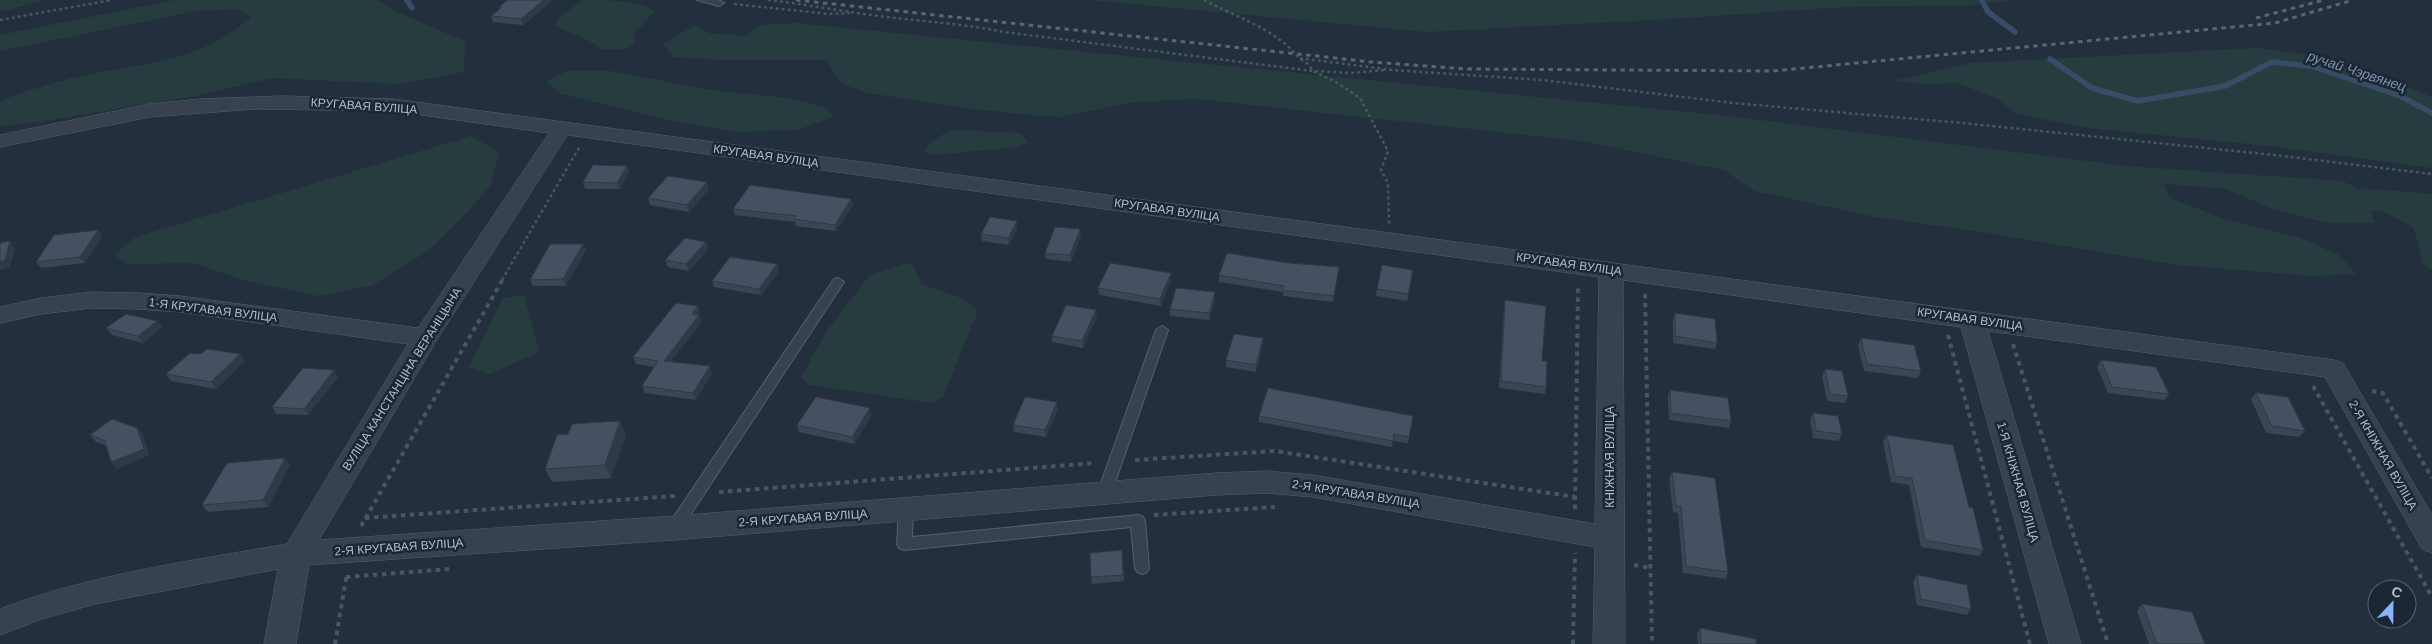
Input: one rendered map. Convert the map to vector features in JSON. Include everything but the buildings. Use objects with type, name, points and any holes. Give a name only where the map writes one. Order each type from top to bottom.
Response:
[{"type":"street","name":"КРУГАВАЯ ВУЛІЦА","points":[[0,141],[171,108],[271,102],[343,102],[393,106],[572,136],[1389,239],[1611,280],[1974,329],[2334,369]]},
{"type":"street","name":"ВУЛІЦА КАНСТАНЦІНА ВЕРАНІЦЫНА","points":[[280,644],[296,554],[425,338],[572,136]]},
{"type":"street","name":"КНІЖНАЯ ВУЛІЦА","points":[[1609,644],[1611,280]]},
{"type":"street","name":"1-Я КРУГАВАЯ ВУЛІЦА","points":[[0,316],[41,306],[84,301],[138,301],[180,304],[425,338]]},
{"type":"street","name":"1-Я КНІЖНАЯ ВУЛІЦА","points":[[1974,329],[2065,644]]},
{"type":"street","name":"2-Я КНІЖНАЯ ВУЛІЦА","points":[[2334,369],[2432,541]]},
{"type":"street","name":"2-Я КРУГАВАЯ ВУЛІЦА","points":[[0,622],[36,608],[95,591],[296,554],[674,528],[1216,484],[1266,482],[1313,486],[1610,538]]},
{"type":"lane","points":[[702,0],[720,3]]},
{"type":"lane","points":[[674,528],[838,282]]},
{"type":"lane","points":[[1104,494],[1162,330]]},
{"type":"lane","points":[[906,510],[904,544],[1138,521],[1142,568]]},
{"type":"path","points":[[0,20],[112,0]]},
{"type":"path","points":[[742,5],[747,0]]},
{"type":"path","points":[[768,0],[835,8],[855,13]]},
{"type":"path","points":[[1204,0],[1289,47],[1313,71],[1336,82],[1360,98],[1388,151],[1380,170],[1388,183],[1389,239]]},
{"type":"path","points":[[720,3],[829,14],[855,13],[966,24],[1004,32],[1313,71],[1352,73],[1392,70]]},
{"type":"path","points":[[1298,58],[1392,70],[1542,80],[1733,103],[1962,123],[2274,155],[2432,174]]},
{"type":"path","points":[[364,518],[572,136]]},
{"type":"path","points":[[1568,283],[1578,285],[1611,280],[1645,294],[1655,296]]},
{"type":"path","points":[[1575,497],[1578,285]]},
{"type":"path","points":[[1645,294],[1652,644]]},
{"type":"path","points":[[2022,344],[2012,343],[1974,329],[1948,334],[2030,644]]},
{"type":"path","points":[[2012,343],[2108,644]]},
{"type":"path","points":[[2311,383],[2432,597]]},
{"type":"path","points":[[2383,392],[2432,478]]},
{"type":"path","points":[[1573,644],[1575,554]]},
{"type":"path","points":[[335,644],[346,577]]},
{"type":"green space","points":[[0,0],[46,0],[0,12]]},
{"type":"green space","points":[[175,0],[377,0],[401,14],[465,41],[464,72],[399,84],[272,78],[196,96],[32,123],[0,126],[0,101],[69,79],[187,54],[230,33],[251,17],[237,9],[196,11],[0,51],[0,35]]},
{"type":"green space","points":[[583,0],[631,3],[648,7],[655,11],[634,34],[634,44],[627,49],[601,49],[590,41],[555,25],[560,16]]},
{"type":"green space","points":[[1091,0],[2017,0],[1972,5],[1845,7],[1426,32]]},
{"type":"green space","points":[[795,23],[1728,116],[2127,166],[2342,181],[2357,188],[2432,194],[2432,270],[2422,263],[2414,228],[2384,212],[2371,210],[2374,223],[2327,223],[2273,209],[2225,189],[2164,184],[2170,198],[2222,218],[2301,238],[2339,255],[2356,274],[2311,276],[2178,265],[1983,232],[1876,217],[1754,191],[1724,170],[1582,141],[1197,99],[1134,102],[1060,117],[1040,116],[965,108],[868,93],[842,84],[826,60],[720,60],[673,57],[663,44],[695,25],[709,33],[745,36],[761,25]]},
{"type":"green space","points":[[2257,48],[2311,55],[2392,81],[2432,97],[2432,168],[2269,146],[2089,128],[2017,114],[1998,99],[1958,83],[1926,84],[1892,81],[1972,63]]},
{"type":"green space","points":[[567,71],[610,71],[711,90],[788,98],[825,107],[834,117],[797,130],[737,132],[682,123],[561,94],[546,81]]},
{"type":"green space","points":[[950,130],[1021,133],[1028,142],[1017,147],[934,155],[923,152],[932,141]]},
{"type":"green space","points":[[471,136],[499,152],[491,185],[428,251],[373,285],[318,296],[243,280],[194,263],[127,264],[114,255],[136,237]]},
{"type":"green space","points":[[904,264],[914,265],[921,284],[964,299],[978,311],[943,397],[932,403],[810,385],[801,377],[826,332],[870,275]]},
{"type":"green space","points":[[524,295],[539,352],[490,374],[469,367],[503,298]]},
{"type":"waterway","points":[[407,0],[412,8]]},
{"type":"waterway","name":"ручай Чэрвянец","points":[[1982,0],[1988,12],[2015,32]]},
{"type":"waterway","name":"ручай Чэрвянец","points":[[2050,59],[2092,88],[2138,101],[2225,86],[2272,62],[2311,66],[2400,96],[2432,113]]},
{"type":"railway","points":[[796,0],[1372,62],[1466,69],[1773,71],[2275,23],[2353,0]]},
{"type":"railway","points":[[2256,18],[2324,0]]}]
